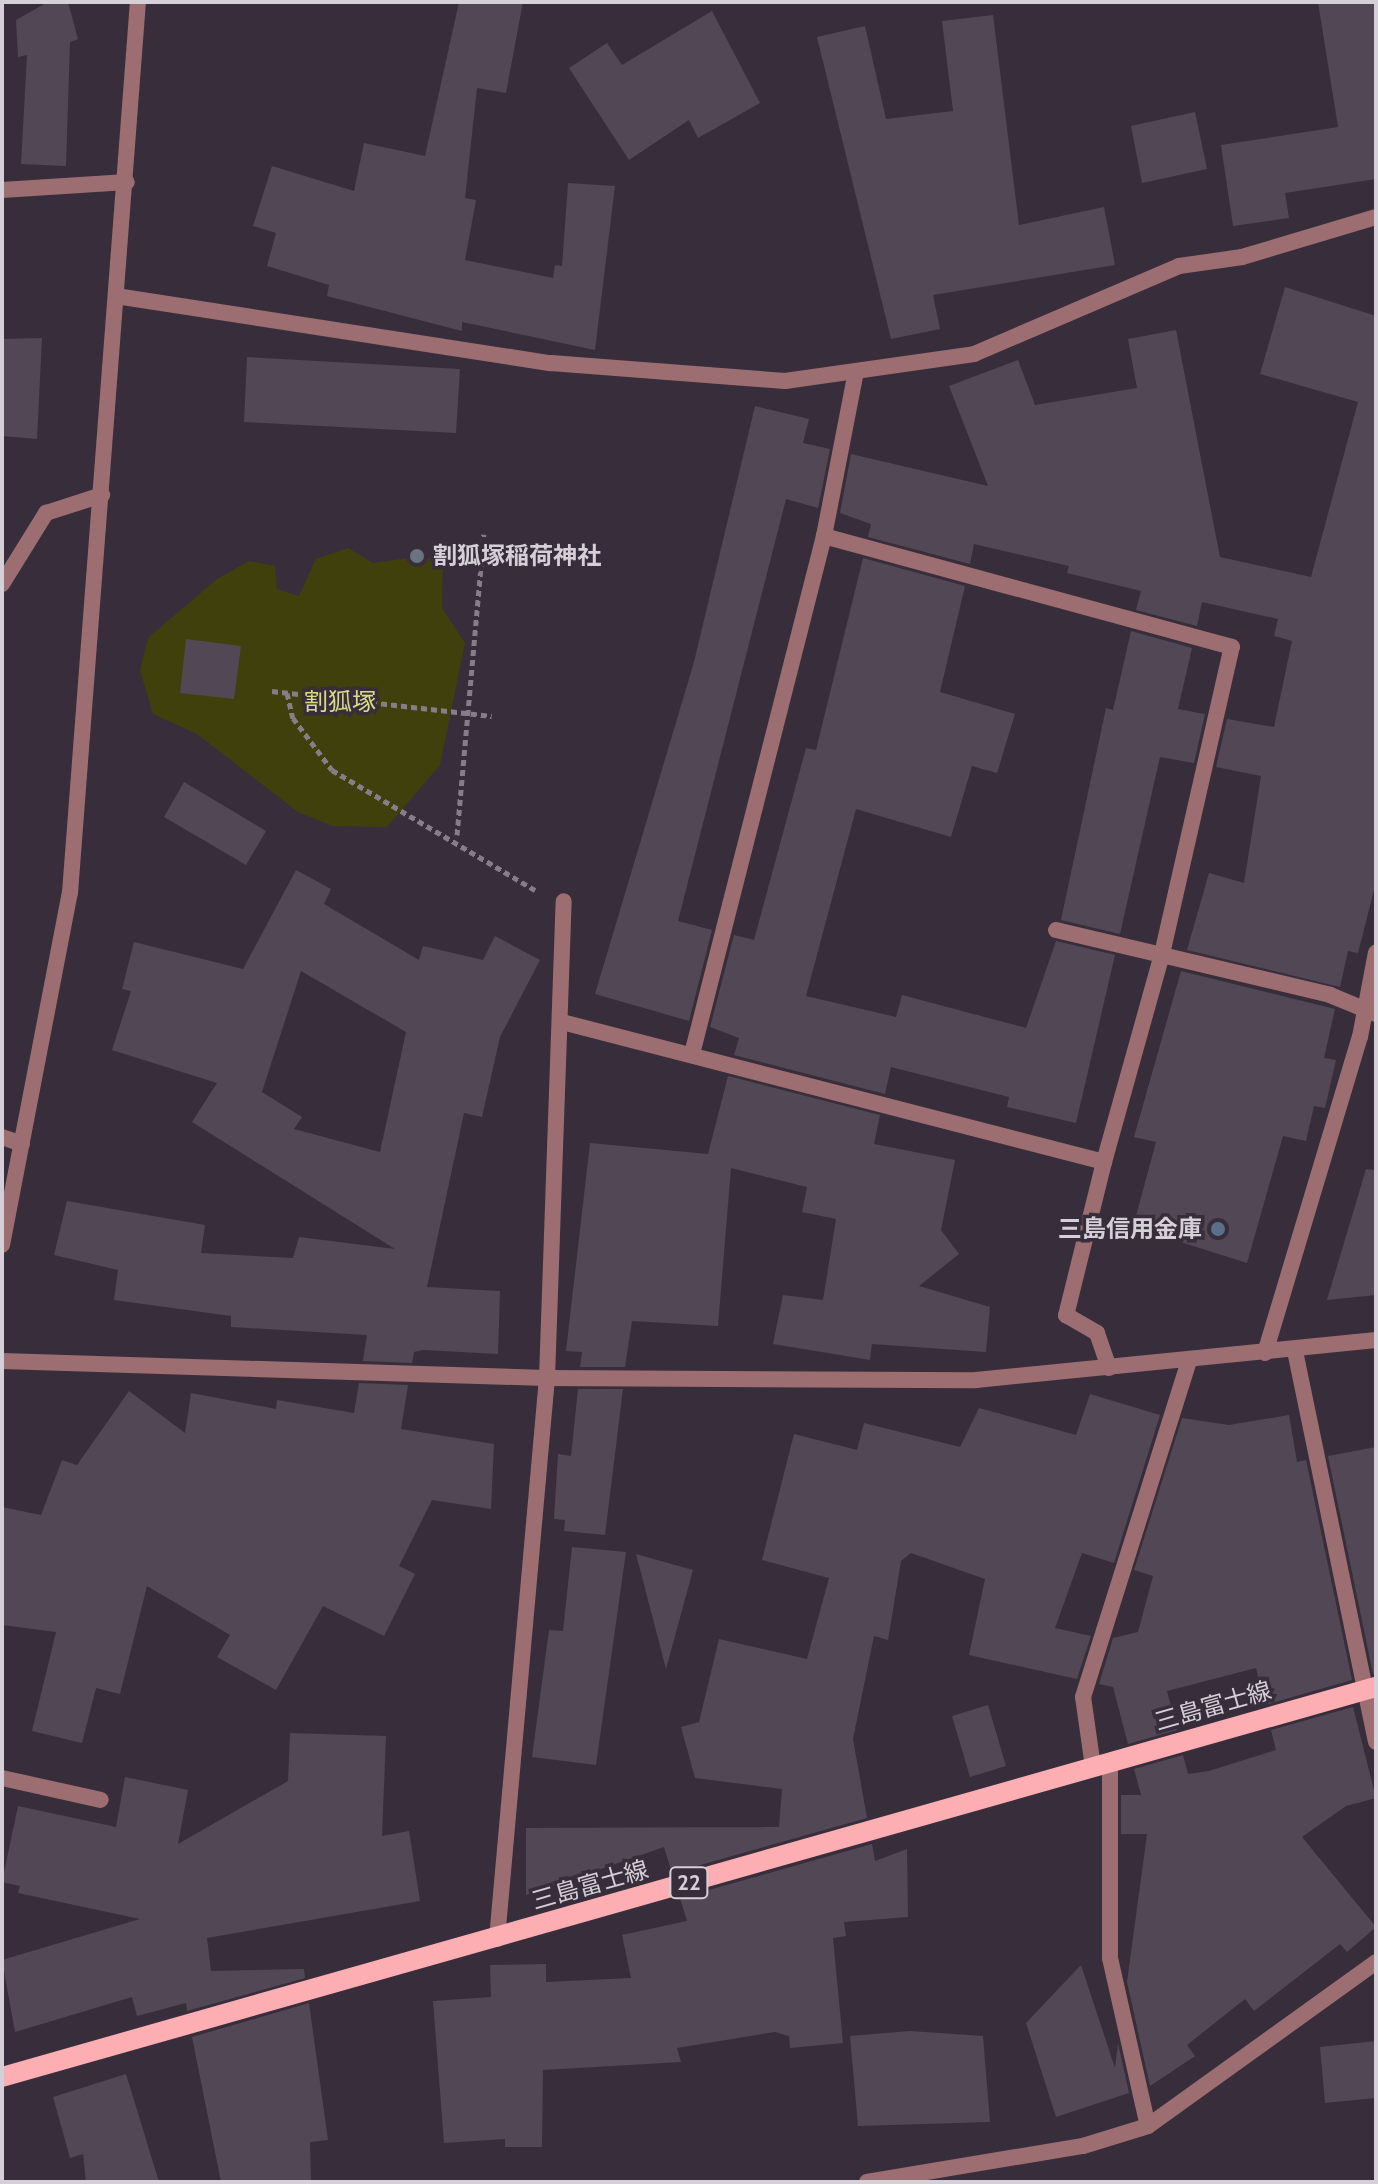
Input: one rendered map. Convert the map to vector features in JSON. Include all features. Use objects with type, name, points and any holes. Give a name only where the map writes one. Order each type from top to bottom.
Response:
[{"type":"main road","name":"三島富士線","points":[[2,2077],[497,1939],[1369,1689]]},
{"type":"street","points":[[2,1245],[70,893],[127,182],[138,2]]},
{"type":"street","points":[[2,190],[127,182]]},
{"type":"street","points":[[116,296],[579,366],[785,381],[974,354],[1179,266],[1242,257],[1376,217]]},
{"type":"street","points":[[692,1054],[824,536],[856,372]]},
{"type":"street","points":[[2,583],[46,513],[102,495]]},
{"type":"street","points":[[824,536],[1232,647],[1162,954],[1104,1162],[1066,1315],[1097,1333],[1109,1368]]},
{"type":"street","points":[[497,1939],[547,1378],[564,901]]},
{"type":"street","points":[[1056,930],[1162,954],[1368,1010]]},
{"type":"street","points":[[1265,1353],[1368,1010],[1376,952]]},
{"type":"street","points":[[562,1022],[1104,1162]]},
{"type":"street","points":[[2,1137],[22,1144]]},
{"type":"street","points":[[2,1361],[547,1378],[976,1380],[1295,1351],[1376,1340]]},
{"type":"street","points":[[1295,1351],[1369,1689],[1376,1742]]},
{"type":"street","points":[[1148,2126],[1110,1958],[1102,1765],[1083,1697],[1189,1360]]},
{"type":"street","points":[[2,1778],[101,1800]]},
{"type":"street","points":[[867,2182],[1083,2146],[1148,2126],[1376,1962]]},
{"type":"path","points":[[457,835],[484,534]]},
{"type":"path","points":[[272,691],[492,716]]},
{"type":"path","points":[[287,693],[293,718],[332,770],[388,809],[564,901]]},
{"type":"green space","name":"割狐塚","points":[[348,548],[373,563],[422,556],[443,563],[442,608],[465,643],[440,765],[387,827],[333,826],[298,812],[197,734],[153,714],[140,670],[148,638],[217,579],[249,561],[275,566],[277,589],[299,596],[316,559]]},
{"type":"building","points":[[48,2],[68,2],[78,39],[70,42],[66,166],[21,164],[27,55],[18,57],[16,20]]},
{"type":"building","points":[[459,2],[523,2],[506,93],[477,88],[465,198],[476,200],[465,260],[553,278],[555,265],[562,266],[568,183],[615,186],[595,350],[462,322],[462,331],[327,296],[329,285],[267,266],[276,233],[253,226],[272,166],[354,191],[364,143],[425,156]]},
{"type":"building","points":[[1318,2],[1376,2],[1376,179],[1285,193],[1289,218],[1233,226],[1221,145],[1338,127]]},
{"type":"building","points":[[712,11],[760,103],[698,138],[689,120],[629,160],[569,68],[607,43],[622,65]]},
{"type":"building","points":[[993,15],[1019,225],[1104,207],[1115,265],[933,295],[940,329],[891,339],[817,37],[865,26],[886,119],[953,111],[942,21]]},
{"type":"building","points":[[1195,112],[1207,169],[1142,183],[1131,126]]},
{"type":"building","points":[[1285,287],[1376,316],[1376,882],[1358,953],[1348,951],[1340,987],[1187,950],[1209,873],[1244,883],[1261,776],[1216,767],[1227,719],[1274,727],[1292,641],[1274,636],[1278,619],[1202,602],[1197,626],[1136,610],[1141,591],[1067,573],[1069,566],[974,544],[970,564],[868,537],[871,524],[840,513],[851,454],[988,486],[949,386],[1018,360],[1035,405],[1137,388],[1128,339],[1176,330],[1220,557],[1311,577],[1358,402],[1260,374]]},
{"type":"building","points":[[42,338],[37,439],[2,436],[2,339]]},
{"type":"building","points":[[247,357],[460,369],[456,433],[244,422]]},
{"type":"building","points":[[755,406],[809,419],[803,443],[830,449],[818,508],[786,499],[678,921],[712,930],[689,1021],[595,994],[694,662]]},
{"type":"building","points":[[863,558],[965,586],[940,692],[1015,714],[997,773],[972,766],[951,837],[856,809],[806,996],[896,1017],[902,995],[1026,1028],[1056,941],[1115,955],[1076,1123],[1007,1107],[1009,1097],[891,1067],[885,1094],[734,1055],[739,1038],[710,1027],[734,935],[754,940],[806,748],[816,750]]},
{"type":"building","points":[[1131,631],[1192,648],[1178,709],[1205,714],[1194,763],[1160,757],[1120,934],[1061,920],[1106,708],[1113,710]]},
{"type":"building","points":[[186,639],[241,646],[234,699],[180,693]]},
{"type":"building","points":[[184,782],[266,831],[246,865],[164,817]]},
{"type":"building","points":[[296,870],[331,889],[324,904],[419,960],[423,946],[483,960],[495,936],[540,960],[500,1037],[482,1117],[464,1113],[427,1287],[500,1291],[498,1354],[423,1350],[414,1352],[412,1363],[363,1361],[367,1335],[231,1327],[231,1316],[114,1300],[118,1270],[54,1255],[67,1201],[205,1225],[201,1253],[293,1258],[299,1237],[395,1249],[192,1122],[217,1083],[112,1050],[131,991],[122,989],[134,942],[243,969]],"holes":[[[301,971],[406,1032],[380,1152],[294,1129],[302,1117],[262,1092]]]},
{"type":"building","points":[[1181,971],[1335,1009],[1324,1058],[1336,1060],[1325,1108],[1314,1106],[1306,1141],[1283,1136],[1247,1263],[1133,1227],[1156,1142],[1134,1137]]},
{"type":"building","points":[[728,1076],[880,1115],[874,1144],[955,1160],[941,1230],[959,1254],[919,1286],[990,1307],[986,1352],[872,1344],[870,1360],[773,1344],[783,1295],[823,1300],[836,1219],[802,1212],[807,1187],[731,1168],[718,1326],[632,1321],[625,1367],[580,1367],[582,1352],[566,1351],[590,1143],[708,1154]]},
{"type":"building","points":[[1366,1169],[1376,1170],[1376,1295],[1327,1300]]},
{"type":"building","points":[[359,1383],[408,1385],[401,1429],[494,1444],[491,1509],[432,1500],[399,1566],[415,1574],[384,1636],[323,1606],[276,1690],[217,1657],[230,1635],[147,1586],[120,1694],[96,1688],[82,1743],[32,1731],[56,1632],[2,1625],[2,1507],[41,1515],[62,1460],[77,1465],[129,1391],[185,1433],[191,1393],[276,1409],[277,1400],[354,1413]]},
{"type":"building","points":[[578,1389],[623,1389],[605,1535],[564,1531],[565,1520],[554,1519],[558,1454],[571,1456]]},
{"type":"building","points":[[1090,1394],[1160,1415],[1114,1563],[1082,1553],[1055,1628],[1091,1636],[1077,1679],[969,1655],[985,1579],[911,1553],[901,1561],[888,1640],[874,1636],[853,1739],[867,1818],[672,1873],[664,1847],[526,1895],[526,1828],[779,1827],[782,1789],[695,1778],[681,1727],[699,1722],[719,1639],[807,1659],[829,1578],[762,1560],[794,1434],[857,1450],[864,1423],[960,1447],[979,1408],[1076,1435]]},
{"type":"building","points":[[1289,1415],[1297,1462],[1306,1460],[1352,1680],[1265,1705],[1256,1668],[1167,1691],[1177,1730],[1128,1744],[1113,1687],[1099,1684],[1113,1638],[1138,1632],[1153,1576],[1134,1570],[1182,1418],[1229,1425]]},
{"type":"building","points":[[1376,1447],[1376,1674],[1373,1674],[1328,1456]]},
{"type":"building","points":[[572,1547],[626,1552],[596,1765],[532,1757],[549,1630],[563,1631]]},
{"type":"building","points":[[636,1554],[693,1570],[666,1669]]},
{"type":"building","points":[[988,1705],[1006,1766],[970,1777],[952,1716]]},
{"type":"building","points":[[1353,1707],[1376,1798],[1346,1806],[1302,1837],[1376,1927],[1347,1952],[1340,1944],[1254,2011],[1245,1999],[1187,2045],[1195,2056],[1150,2086],[1127,1982],[1147,1834],[1121,1834],[1121,1795],[1141,1795],[1134,1769],[1183,1755],[1188,1774],[1209,1771],[1276,1750],[1271,1730]]},
{"type":"building","points":[[290,1733],[386,1736],[382,1836],[409,1831],[420,1901],[207,1938],[211,1971],[304,1969],[305,1978],[187,2011],[186,2003],[137,2016],[132,1997],[15,2032],[2,1960],[140,1919],[18,1893],[20,1886],[2,1882],[18,1806],[116,1827],[125,1777],[188,1790],[178,1844],[288,1781]]},
{"type":"building","points":[[872,1844],[875,1861],[907,1849],[908,1917],[844,1922],[846,1936],[833,1938],[843,2043],[790,2048],[789,2036],[775,2032],[677,2048],[681,2062],[543,2070],[542,2147],[505,2147],[505,2139],[444,2143],[433,2001],[491,1997],[490,1965],[546,1964],[546,1982],[631,1978],[622,1935],[687,1921],[680,1898]]},
{"type":"building","points":[[1081,1965],[1115,2068],[1118,2043],[1129,2093],[1056,2117],[1026,2023]]},
{"type":"building","points":[[309,2003],[328,2140],[310,2142],[311,2182],[221,2182],[192,2037]]},
{"type":"building","points":[[910,2031],[983,2036],[990,2122],[858,2126],[850,2036]]},
{"type":"building","points":[[1376,2041],[1376,2098],[1325,2103],[1320,2047]]},
{"type":"building","points":[[126,2074],[159,2182],[86,2182],[83,2154],[70,2158],[53,2097]]},
{"type":"place","name":"割狐塚稲荷神社","points":[[417,556]]},
{"type":"place","name":"三島信用金庫","points":[[1218,1229]]}]
